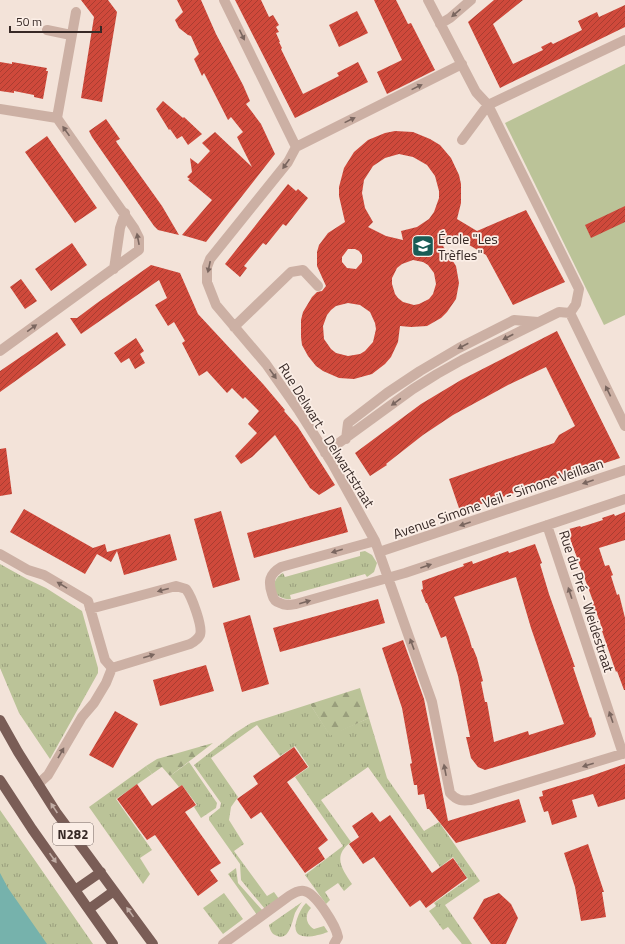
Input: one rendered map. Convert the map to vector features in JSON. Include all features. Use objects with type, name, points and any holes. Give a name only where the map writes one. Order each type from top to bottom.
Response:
[{"type":"main road","name":"N282","points":[[0,720],[18,752],[56,812],[153,944]]},
{"type":"main road","name":"N282","points":[[0,780],[32,829],[113,944]]},
{"type":"main road","points":[[76,890],[101,872]]},
{"type":"main road","points":[[89,909],[114,891]]},
{"type":"street","points":[[224,0],[296,147],[462,64]]},
{"type":"street","points":[[428,0],[476,92],[488,105],[579,290],[576,304],[570,313]]},
{"type":"street","points":[[440,24],[450,18],[471,0]]},
{"type":"street","points":[[0,351],[139,250],[139,238],[134,228],[57,118],[76,12]]},
{"type":"street","points":[[47,30],[72,35]]},
{"type":"street","points":[[462,140],[488,105],[625,40]]},
{"type":"street","points":[[0,109],[57,118]]},
{"type":"street","name":"Rue Delwart - Delwartstraat","points":[[296,147],[288,162],[210,259],[207,267],[207,282],[216,305],[266,364],[299,411],[326,453],[375,541],[432,702],[450,793],[455,798],[462,801],[472,800],[624,754]]},
{"type":"street","points":[[114,269],[120,228],[125,214]]},
{"type":"street","points":[[234,327],[291,272],[303,270],[318,286]]},
{"type":"street","points":[[326,453],[413,389],[437,374],[559,312],[570,313]]},
{"type":"street","points":[[570,313],[625,426]]},
{"type":"street","name":"Avenue Simone Veil - Simone Veillaan","points":[[379,552],[625,470]]},
{"type":"street","points":[[375,541],[276,570],[272,574],[269,582],[273,597],[279,603],[285,605],[296,604],[405,573],[625,499]]},
{"type":"street","name":"Rue du Pré - Weidestraat","points":[[547,525],[624,754]]},
{"type":"street","points":[[0,554],[28,570],[44,575],[88,601],[105,660],[112,668]]},
{"type":"street","points":[[90,609],[176,586],[186,589],[190,594],[201,630],[196,641],[112,668]]},
{"type":"street","points":[[38,784],[48,775],[82,716],[94,703],[106,683],[112,668]]},
{"type":"street","points":[[223,944],[290,896],[300,891],[308,892],[313,896],[335,926],[338,937],[334,944]]},
{"type":"green space","points":[[625,64],[625,315],[604,325],[505,123]]},
{"type":"green space","points":[[365,551],[372,555],[377,563],[374,572],[367,577],[365,574],[290,595],[291,599],[280,597],[275,590],[275,581],[278,576],[283,573],[285,577],[360,556],[360,552]]},
{"type":"green space","points":[[0,564],[46,588],[82,611],[98,668],[98,673],[50,759],[19,713],[0,668]]},
{"type":"green space","points":[[360,688],[369,718],[330,736],[310,704]]},
{"type":"green space","points":[[310,704],[330,735],[369,718],[387,778],[424,831],[439,822],[480,881],[445,905],[472,944],[462,944],[448,927],[443,930],[429,911],[436,906],[434,903],[468,879],[453,857],[440,867],[368,767],[321,800],[351,842],[345,847],[340,857],[342,868],[352,884],[344,891],[338,883],[325,892],[330,900],[326,904],[305,875],[343,846],[295,777],[309,767],[295,746],[280,756],[257,725],[211,758],[238,797],[231,807],[229,820],[244,844],[234,851],[267,896],[274,892],[279,899],[265,909],[241,880],[240,864],[209,820],[209,817],[220,808],[221,803],[194,765],[235,733],[251,723]]},
{"type":"green space","points":[[213,743],[170,776],[162,767],[152,774],[146,766],[157,759]]},
{"type":"green space","points":[[189,762],[217,803],[216,808],[201,818],[194,807],[197,805],[182,785],[179,787],[170,776]]},
{"type":"green space","points":[[146,766],[152,774],[116,799],[152,850],[140,858],[150,874],[143,884],[89,807]]},
{"type":"green space","points":[[0,810],[93,944],[0,944]]},
{"type":"green space","points":[[236,868],[238,883],[263,911],[257,915],[228,874]]},
{"type":"green space","points":[[224,893],[243,919],[223,934],[203,908]]},
{"type":"green space","points":[[302,902],[295,913],[287,934],[280,937],[275,935],[270,929],[269,925]]},
{"type":"green space","points":[[306,903],[311,908],[307,914],[309,925],[314,929],[324,926],[328,932],[304,936],[296,932],[295,927],[297,919]]},
{"type":"water","points":[[0,873],[8,888],[47,944],[0,944]]},
{"type":"building","points":[[81,0],[108,0],[117,12],[102,102],[81,98],[94,17]]},
{"type":"building","points":[[177,0],[201,0],[216,34],[250,101],[246,104],[261,124],[275,154],[206,242],[182,235],[212,200],[188,180],[190,179],[187,177],[192,172],[190,158],[198,164],[210,151],[202,143],[215,132],[252,167],[237,137],[243,132],[231,117],[228,120],[204,73],[202,76],[194,59],[199,54],[191,36],[179,28],[175,20],[183,12]]},
{"type":"building","points":[[235,0],[261,0],[269,17],[273,15],[279,25],[276,27],[279,32],[276,33],[282,48],[281,49],[303,94],[339,76],[337,73],[358,62],[368,82],[295,118]]},
{"type":"building","points":[[374,0],[396,0],[408,24],[411,23],[435,70],[387,94],[377,72],[402,60]]},
{"type":"building","points":[[494,0],[523,0],[493,24],[513,64],[543,50],[541,47],[551,42],[553,44],[582,30],[578,21],[597,12],[599,17],[625,5],[625,27],[500,88],[468,22]]},
{"type":"building","points":[[357,11],[368,33],[339,47],[329,25]]},
{"type":"building","points":[[0,62],[12,64],[12,62],[47,68],[46,71],[48,71],[43,99],[34,97],[34,95],[14,91],[14,93],[0,91]]},
{"type":"building","points":[[163,101],[183,118],[184,117],[202,134],[188,145],[182,136],[177,139],[170,129],[169,130],[156,109]]},
{"type":"building","points":[[106,119],[120,139],[116,141],[117,143],[162,206],[179,235],[158,230],[154,226],[92,137],[89,131]]},
{"type":"building","points":[[395,131],[413,132],[440,145],[451,158],[459,175],[461,184],[461,203],[457,219],[477,231],[526,210],[565,282],[513,305],[486,255],[454,236],[443,246],[456,266],[459,283],[456,299],[447,312],[441,318],[427,326],[400,326],[398,342],[391,357],[385,364],[372,374],[354,379],[339,378],[323,371],[316,366],[308,356],[302,345],[301,320],[303,312],[312,297],[317,292],[322,291],[326,286],[317,266],[317,252],[319,245],[328,233],[345,222],[339,196],[339,187],[344,168],[354,152],[368,140],[385,133]],"holes":[[[399,154],[413,157],[427,165],[435,176],[439,191],[439,198],[434,212],[429,219],[417,227],[401,231],[403,240],[386,236],[368,227],[373,222],[365,208],[362,193],[364,180],[373,166],[385,158]],[[348,249],[355,249],[362,255],[362,262],[356,269],[347,268],[342,262],[342,257]],[[413,260],[423,262],[428,265],[434,273],[436,284],[433,294],[429,299],[414,305],[403,302],[398,298],[395,294],[392,278],[397,268],[402,264]],[[348,303],[360,305],[370,312],[376,329],[373,342],[360,354],[348,356],[336,353],[324,339],[323,326],[327,315],[336,306]]]},
{"type":"building","points":[[47,136],[97,208],[75,223],[25,152]]},
{"type":"building","points":[[288,184],[296,191],[298,189],[308,198],[286,226],[283,224],[266,245],[263,243],[244,266],[247,268],[240,277],[225,264]]},
{"type":"building","points":[[625,206],[625,222],[591,238],[585,225]]},
{"type":"building","points":[[72,243],[87,265],[51,291],[35,269]]},
{"type":"building","points":[[151,265],[180,273],[198,314],[285,410],[284,411],[298,427],[335,485],[319,495],[310,488],[275,435],[252,457],[241,464],[235,456],[257,433],[248,424],[259,411],[245,397],[243,399],[232,388],[227,393],[207,371],[199,376],[182,343],[185,341],[174,322],[168,326],[155,305],[167,298],[159,280],[81,334],[70,318],[77,318]]},
{"type":"building","points":[[21,279],[37,301],[25,309],[10,287]]},
{"type":"building","points":[[557,331],[620,458],[460,511],[449,479],[554,443],[559,435],[575,426],[546,367],[508,385],[453,415],[423,435],[386,464],[387,465],[370,476],[355,453],[421,404],[461,380]]},
{"type":"building","points":[[57,332],[66,345],[0,392],[0,371]]},
{"type":"building","points":[[136,338],[144,351],[140,354],[145,363],[135,369],[129,358],[121,363],[114,353]]},
{"type":"building","points":[[6,448],[12,494],[0,496],[0,449]]},
{"type":"building","points":[[341,507],[348,532],[254,558],[247,533]]},
{"type":"building","points":[[24,509],[93,548],[105,544],[107,552],[170,534],[177,560],[124,575],[117,551],[111,562],[97,554],[85,574],[10,532]]},
{"type":"building","points":[[221,511],[240,580],[213,588],[194,519]]},
{"type":"building","points":[[625,512],[625,540],[599,548],[605,566],[609,565],[613,575],[611,576],[617,595],[619,594],[625,618],[624,690],[617,671],[616,672],[597,614],[595,614],[591,602],[593,601],[569,536],[571,535],[569,529],[581,527],[603,520],[602,518],[614,514],[615,516]]},
{"type":"building","points":[[535,544],[542,563],[540,564],[549,594],[575,667],[573,667],[596,734],[594,737],[485,770],[478,767],[471,758],[466,737],[470,737],[458,676],[446,636],[441,638],[421,590],[423,589],[422,581],[464,566],[463,564],[472,561],[473,564],[508,551],[509,553]],"holes":[[[516,577],[531,628],[564,724],[529,735],[528,731],[494,742],[487,702],[485,702],[481,682],[483,681],[477,658],[454,597]]]},
{"type":"building","points":[[378,599],[385,623],[280,652],[273,628]]},
{"type":"building","points":[[250,615],[269,684],[242,692],[223,623]]},
{"type":"building","points":[[403,640],[424,699],[448,821],[519,799],[526,822],[456,843],[429,809],[427,809],[424,794],[418,795],[417,785],[414,785],[410,764],[412,763],[402,708],[382,648]]},
{"type":"building","points":[[206,665],[214,691],[160,706],[153,680]]},
{"type":"building","points":[[115,711],[138,724],[113,768],[89,755]]},
{"type":"building","points":[[294,747],[308,767],[287,782],[328,840],[318,848],[325,859],[305,873],[261,812],[251,819],[237,799],[258,784],[253,776]]},
{"type":"building","points":[[625,764],[625,799],[598,807],[593,794],[572,800],[577,817],[552,825],[548,811],[544,812],[539,797],[543,796],[542,791]]},
{"type":"building","points":[[137,784],[152,806],[182,785],[196,805],[185,812],[221,863],[210,870],[218,881],[198,896],[155,835],[147,840],[117,799]]},
{"type":"building","points":[[372,812],[380,822],[390,815],[432,873],[453,858],[467,878],[426,908],[420,900],[410,907],[374,857],[363,864],[349,844],[359,837],[352,826]]},
{"type":"building","points":[[588,844],[604,892],[602,892],[606,917],[581,921],[575,887],[564,853]]},
{"type":"building","points":[[499,893],[511,904],[518,918],[506,944],[491,944],[473,918],[484,899]]},
{"type":"place","name":"École \"Les Trèfles\"","points":[[423,246]]}]
